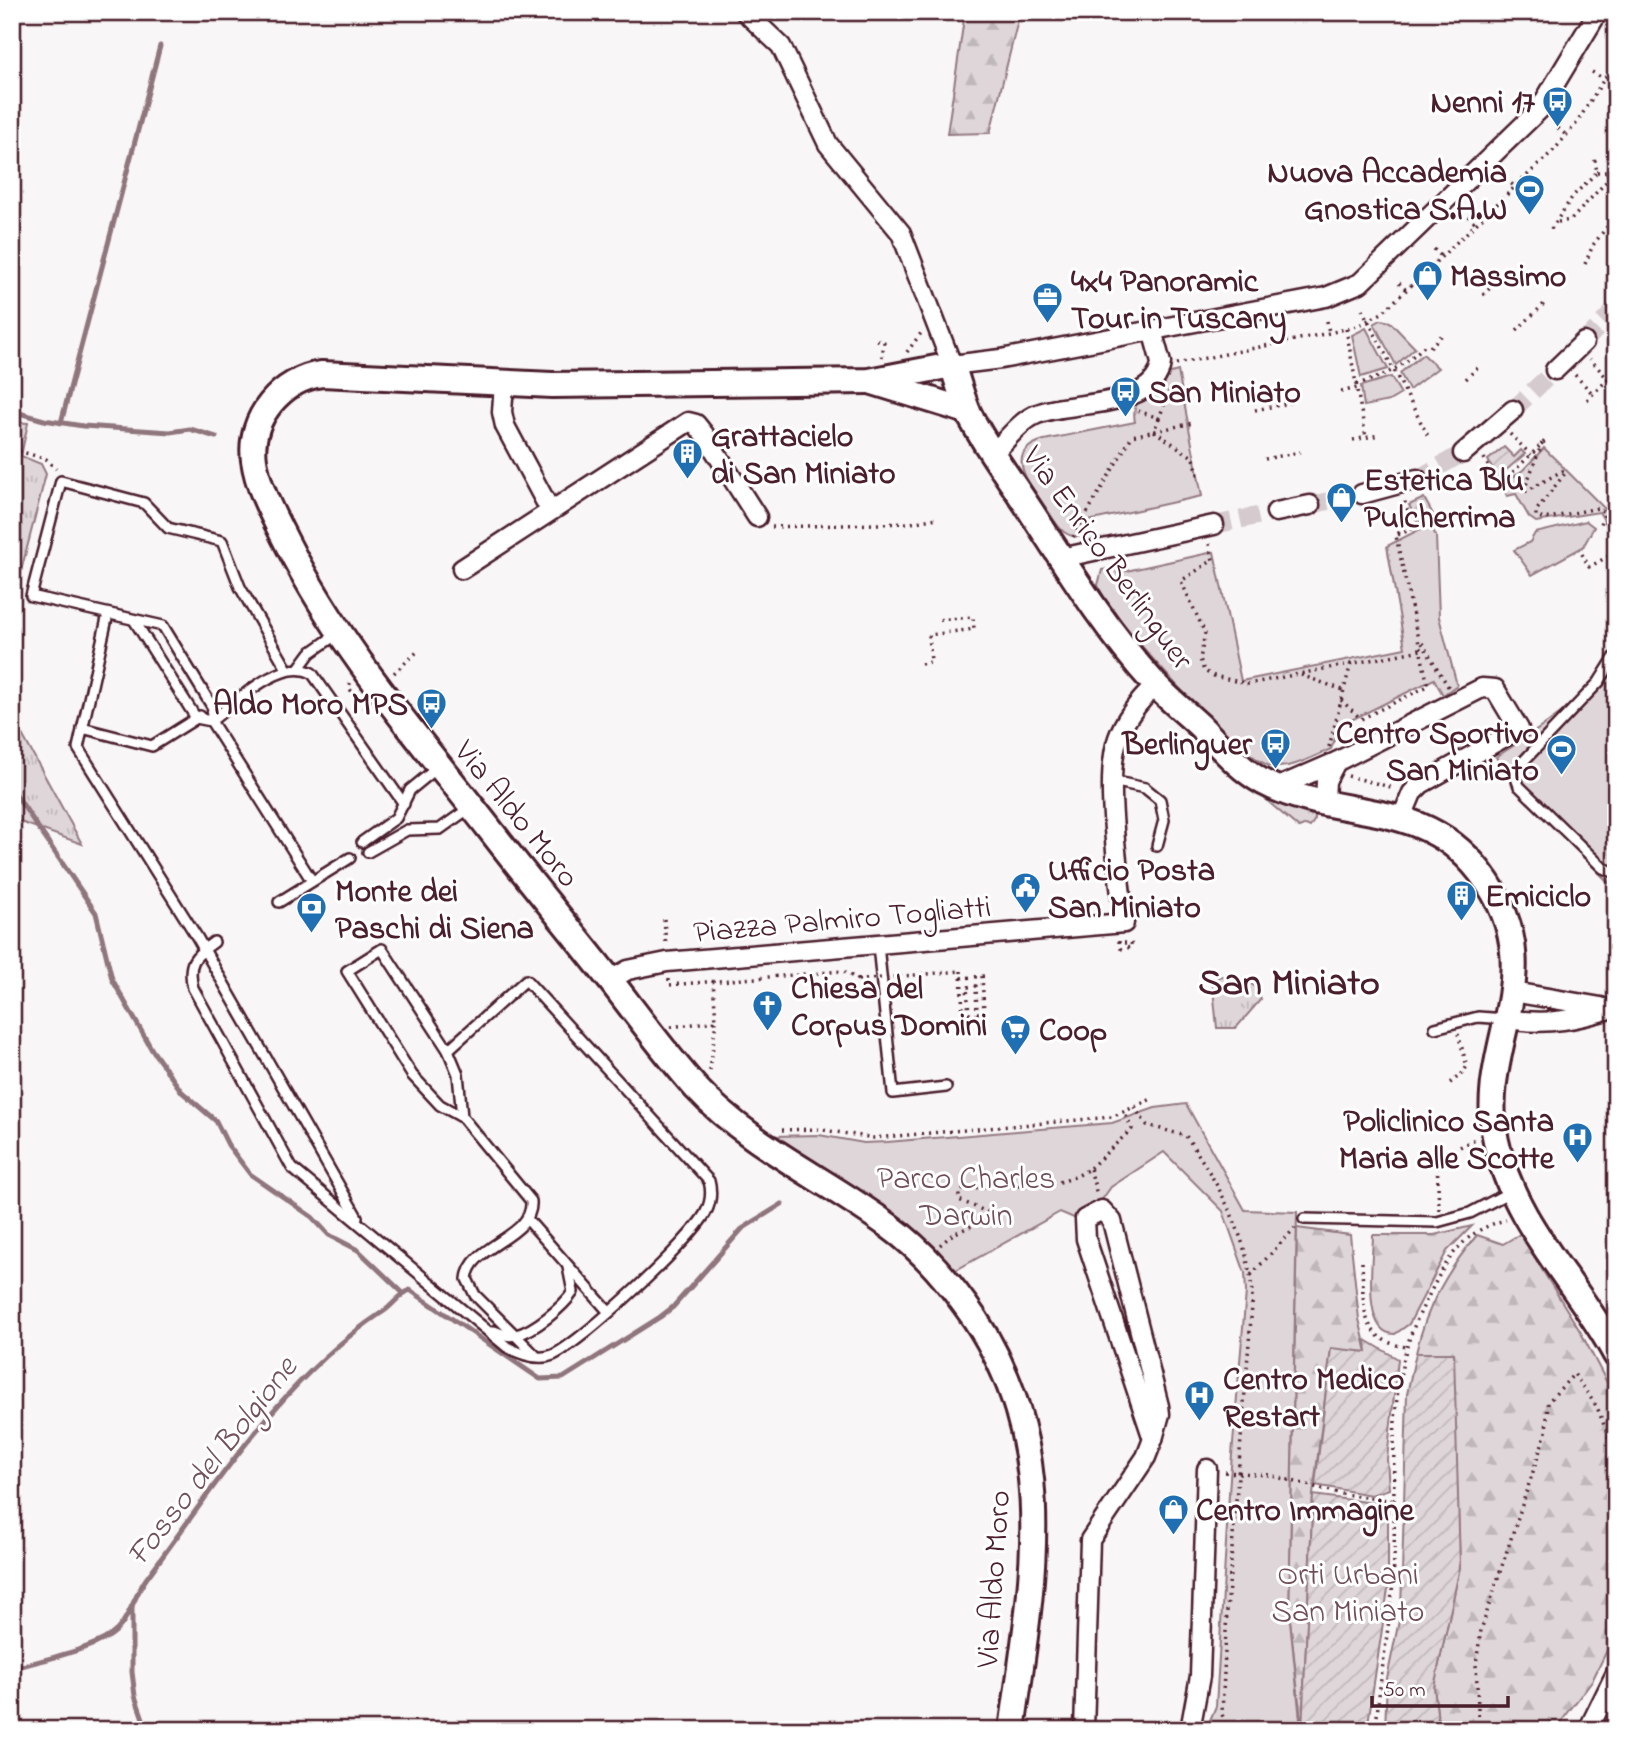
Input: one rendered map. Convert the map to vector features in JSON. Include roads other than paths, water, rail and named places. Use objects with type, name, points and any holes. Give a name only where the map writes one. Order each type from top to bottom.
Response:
[{"type":"street","name":"Via Enrico Berlinguer","points":[[745,12],[781,46],[828,144],[901,233],[967,411],[993,453],[1067,548],[1117,637],[1156,685],[1242,766],[1276,788],[1402,817],[1447,840],[1472,862],[1488,883],[1508,929],[1514,961],[1509,1019],[1493,1089],[1496,1144],[1527,1218],[1616,1355]]},
{"type":"street","points":[[952,365],[1001,359],[1326,297],[1367,278],[1539,110],[1598,12]]},
{"type":"street","points":[[993,453],[1033,415],[1122,398],[1152,382],[1161,363],[1152,330]]},
{"type":"street","points":[[1564,371],[1586,350]]},
{"type":"street","name":"Via Aldo Moro","points":[[952,365],[869,381],[504,383],[323,374],[296,382],[270,403],[254,440],[256,474],[291,552],[338,633],[439,767],[678,1068],[721,1112],[918,1248],[950,1283],[991,1346],[1004,1372],[1023,1424],[1034,1497],[1032,1569],[1012,1730]]},
{"type":"street","name":"Via Aldo Moro","points":[[869,381],[967,411]]},
{"type":"street","points":[[504,383],[502,412],[505,426],[550,510]]},
{"type":"street","points":[[1463,453],[1513,410]]},
{"type":"street","points":[[462,569],[688,422],[696,424],[704,434],[757,517]]},
{"type":"street","points":[[1362,494],[1417,479]]},
{"type":"street","points":[[1276,512],[1310,505]]},
{"type":"street","points":[[1067,548],[1211,532]]},
{"type":"street","points":[[1112,781],[1114,753],[1121,729],[1156,685]]},
{"type":"street","points":[[1276,788],[1490,687],[1499,694],[1519,729],[1421,785],[1412,793],[1402,817]]},
{"type":"street","points":[[1325,801],[1326,781],[1335,762]]},
{"type":"street","name":"Piazza Palmiro Togliatti","points":[[610,980],[628,970],[667,962],[1124,923],[1112,781]]},
{"type":"street","points":[[1513,992],[1572,1004],[1616,1007]]},
{"type":"street","points":[[1509,1019],[1541,1023],[1562,1022],[1616,1007]]},
{"type":"street","points":[[1084,1730],[1090,1540],[1146,1457],[1153,1439],[1160,1414],[1112,1221],[1107,1212],[1098,1211],[1085,1219],[1086,1240],[1153,1439]]},
{"type":"street","points":[[1190,1730],[1200,1676],[1207,1469]]},
{"type":"street","points":[[1588,1730],[1616,1673]]},
{"type":"lane","points":[[287,669],[240,587],[222,541],[168,528],[144,503],[61,481],[31,596],[163,626],[213,708],[211,721],[312,881]]},
{"type":"lane","points":[[108,614],[78,748],[204,949],[359,1222]]},
{"type":"lane","points":[[134,620],[196,718],[211,721],[287,669],[299,668],[318,680],[404,804]]},
{"type":"lane","points":[[299,668],[310,653],[338,633]]},
{"type":"lane","points":[[1616,655],[1599,682],[1518,766],[1515,775],[1519,786],[1603,868],[1616,873]]},
{"type":"lane","points":[[82,728],[152,746],[213,708]]},
{"type":"lane","points":[[362,842],[396,818],[410,790],[439,767]]},
{"type":"lane","points":[[1112,781],[1145,788],[1160,800],[1164,820],[1157,846]]},
{"type":"lane","points":[[368,852],[407,830],[439,829],[472,806]]},
{"type":"lane","points":[[279,902],[350,858]]},
{"type":"lane","points":[[214,942],[191,962],[193,988],[286,1159],[312,1186],[507,1346],[536,1357],[555,1354],[665,1261],[698,1224],[711,1198],[709,1181],[526,980],[448,1050]]},
{"type":"lane","points":[[878,945],[893,1093],[946,1087]]},
{"type":"lane","points":[[462,1117],[458,1074],[448,1050],[383,949],[347,971],[412,1075],[440,1105],[462,1117],[529,1197],[531,1209],[527,1219],[477,1260],[468,1272],[467,1279],[475,1295],[536,1357]]},
{"type":"lane","points":[[1435,1028],[1478,1017],[1509,1019]]},
{"type":"lane","points":[[1304,1219],[1437,1222],[1471,1213],[1514,1191]]},
{"type":"lane","points":[[527,1219],[608,1311]]},
{"type":"lane","points":[[489,1329],[516,1335],[570,1297],[574,1285],[568,1267]]},
{"type":"waterway","points":[[61,423],[160,46]]},
{"type":"waterway","points":[[12,411],[44,420],[83,426],[170,432],[190,429],[216,437]]},
{"type":"waterway","points":[[12,789],[96,913],[112,979],[152,1050],[182,1092],[216,1121],[228,1145],[250,1174],[312,1217],[329,1235],[358,1250],[403,1293]]},
{"type":"waterway","name":"Fosso del Bolgione","points":[[12,1669],[97,1643],[117,1630],[146,1579],[225,1471],[282,1401],[312,1369],[406,1292],[410,1290],[540,1379],[563,1378],[673,1307],[742,1229],[782,1204]]},
{"type":"waterway","points":[[132,1606],[132,1672],[135,1696],[147,1730]]},
{"type":"tunnel","points":[[1584,342],[1616,309]]},
{"type":"tunnel","points":[[1513,410],[1555,370]]},
{"type":"tunnel","points":[[1417,479],[1463,453]]},
{"type":"tunnel","points":[[1310,505],[1362,494]]},
{"type":"tunnel","points":[[1214,525],[1276,512]]},
{"type":"place","name":"Nenni 17","points":[[1558,128]]},
{"type":"place","name":"Nuova Accademia Gnostica S.A.W","points":[[1530,216]]},
{"type":"place","name":"Massimo","points":[[1427,302]]},
{"type":"place","name":"4x4 Panoramic Tour in Tuscany","points":[[1048,325]]},
{"type":"place","name":"San Miniato","points":[[1125,418]]},
{"type":"place","name":"Grattacielo di San Miniato","points":[[688,480]]},
{"type":"place","name":"Estetica Blu Pulcherrima","points":[[1341,524]]},
{"type":"place","name":"Aldo Moro MPS","points":[[431,730]]},
{"type":"place","name":"Berlinguer","points":[[1275,770]]},
{"type":"place","name":"Centro Sportivo San Miniato","points":[[1562,777]]},
{"type":"place","name":"Ufficio Posta San Miniato","points":[[1025,914]]},
{"type":"place","name":"Emiciclo","points":[[1462,922]]},
{"type":"place","name":"Monte dei Paschi di Siena","points":[[312,935]]},
{"type":"place","name":"Chiesa del Corpus Domini","points":[[768,1032]]},
{"type":"place","name":"Coop","points":[[1016,1056]]},
{"type":"place","name":"Policlinico Santa Maria alle Scotte","points":[[1577,1165]]},
{"type":"place","name":"Centro Medico Restart","points":[[1200,1423]]},
{"type":"place","name":"Centro Immagine","points":[[1173,1536]]},
{"type":"district","name":"San Miniato","points":[[1289,981]]},
{"type":"park label","name":"Parco Charles Darwin","points":[[966,1196]]},
{"type":"park label","name":"Orti Urbani San Miniato","points":[[1348,1592]]}]
